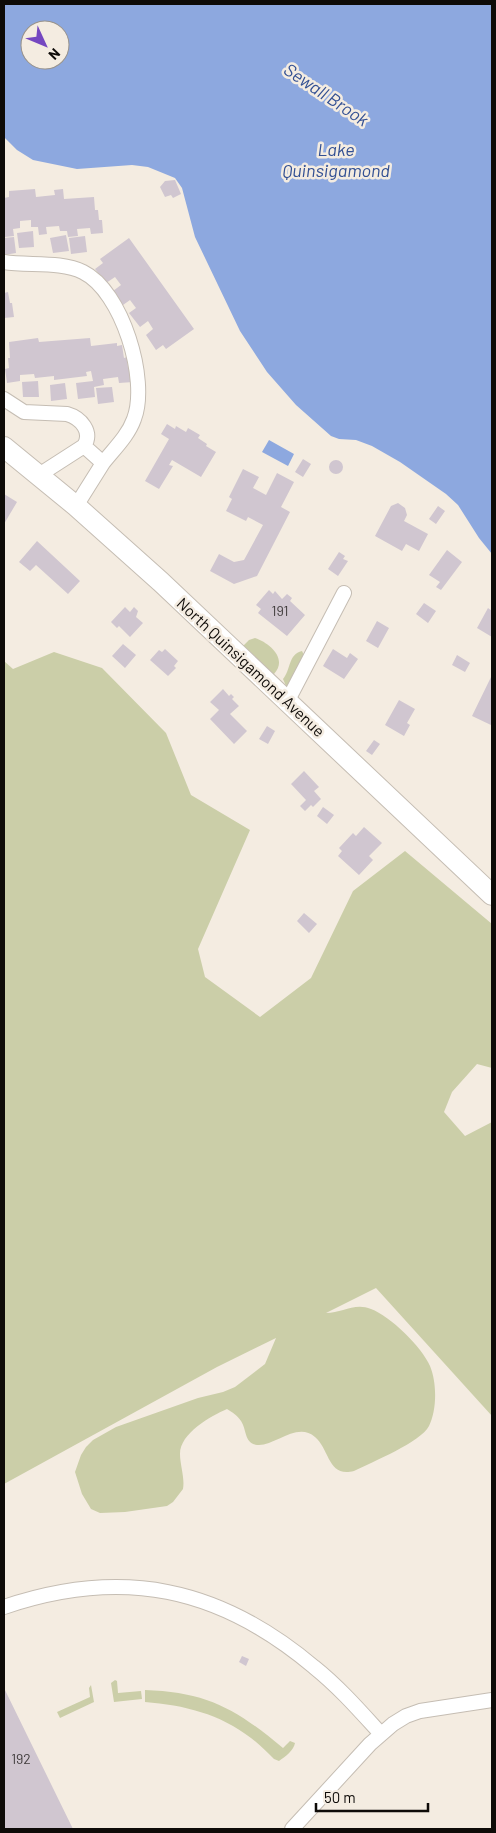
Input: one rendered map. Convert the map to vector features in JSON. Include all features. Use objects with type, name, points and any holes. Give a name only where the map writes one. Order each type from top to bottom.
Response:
[{"type":"main road","name":"North Quinsigamond Avenue","points":[[4,447],[76,506],[161,582],[492,895]]},
{"type":"street","points":[[4,262],[71,267],[85,273],[103,288],[110,298],[131,344],[136,370],[137,402],[134,418],[127,434],[103,463],[76,506]]},
{"type":"street","points":[[4,399],[12,406],[24,412],[74,416],[86,429],[87,439],[84,446],[39,475]]},
{"type":"street","points":[[84,446],[103,463]]},
{"type":"street","points":[[287,702],[344,593]]},
{"type":"street","points":[[4,1607],[50,1593],[78,1588],[108,1586],[167,1590],[192,1597],[241,1618],[292,1649],[338,1688],[381,1734]]},
{"type":"street","points":[[292,1829],[370,1744],[406,1716],[420,1711],[492,1700]]},
{"type":"green space","points":[[255,638],[271,648],[278,657],[278,668],[274,674],[244,649],[243,646],[249,640]]},
{"type":"green space","points":[[302,651],[304,655],[288,687],[283,679],[294,655]]},
{"type":"green space","points":[[54,652],[102,668],[166,733],[191,795],[250,830],[198,949],[205,977],[260,1017],[311,978],[353,891],[405,851],[492,924],[492,1068],[477,1064],[452,1092],[444,1112],[465,1136],[492,1122],[492,1416],[376,1288],[326,1313],[354,1307],[365,1307],[379,1313],[396,1325],[413,1341],[430,1366],[434,1380],[435,1396],[432,1420],[424,1432],[416,1439],[395,1451],[354,1471],[345,1472],[334,1467],[320,1442],[308,1433],[293,1433],[264,1445],[253,1444],[248,1439],[240,1419],[227,1409],[198,1426],[185,1439],[181,1446],[180,1454],[183,1489],[173,1502],[167,1506],[125,1512],[100,1513],[91,1509],[82,1494],[75,1472],[81,1455],[93,1440],[116,1427],[235,1387],[265,1364],[276,1338],[217,1367],[4,1484],[4,661],[13,669]]},
{"type":"green space","points":[[115,1680],[117,1681],[118,1693],[141,1691],[142,1699],[114,1702],[111,1683]]},
{"type":"green space","points":[[91,1685],[94,1702],[60,1718],[57,1712],[90,1697],[89,1688]]},
{"type":"green space","points":[[145,1690],[186,1694],[220,1705],[250,1723],[283,1748],[290,1741],[295,1743],[294,1746],[279,1761],[239,1730],[214,1717],[188,1708],[145,1702]]},
{"type":"water","name":"Lake Quinsigamond","points":[[4,4],[492,4],[492,554],[479,538],[458,505],[446,494],[400,462],[372,446],[356,440],[339,439],[331,436],[296,405],[267,372],[240,331],[195,237],[182,188],[175,178],[148,167],[132,165],[77,169],[33,160],[17,150],[4,137]]},
{"type":"water","points":[[269,440],[294,454],[288,466],[262,452]]},
{"type":"building","points":[[175,180],[181,194],[173,198],[171,195],[165,197],[160,187],[165,181]]},
{"type":"building","points":[[35,189],[36,197],[55,195],[54,190],[63,189],[64,199],[94,197],[95,210],[98,210],[99,220],[102,220],[103,233],[91,234],[90,228],[77,229],[78,236],[68,237],[67,231],[60,231],[59,226],[46,227],[47,234],[39,235],[38,227],[31,227],[31,220],[20,221],[20,228],[13,229],[14,236],[5,237],[4,198],[9,197],[9,191]]},
{"type":"building","points":[[33,231],[34,247],[19,248],[17,233]]},
{"type":"building","points":[[66,235],[69,251],[53,253],[50,238]]},
{"type":"building","points":[[85,236],[87,252],[71,254],[69,238]]},
{"type":"building","points":[[14,237],[16,253],[4,255],[4,238]]},
{"type":"building","points":[[129,238],[194,329],[166,349],[163,345],[156,350],[146,335],[153,329],[148,321],[140,327],[129,313],[136,308],[130,300],[123,305],[113,291],[121,285],[115,277],[106,283],[95,269],[103,263],[100,259]]},
{"type":"building","points":[[8,292],[14,317],[4,318],[4,293]]},
{"type":"building","points":[[38,338],[39,342],[90,338],[91,346],[117,343],[117,346],[122,345],[124,358],[127,357],[128,368],[131,368],[133,382],[119,383],[118,377],[103,379],[104,385],[94,387],[95,397],[78,399],[76,383],[93,381],[91,371],[86,372],[87,376],[54,380],[54,376],[35,378],[34,374],[20,375],[20,381],[7,383],[5,369],[9,368],[9,342]]},
{"type":"building","points":[[38,381],[39,397],[23,397],[22,382]]},
{"type":"building","points":[[65,383],[67,399],[51,401],[50,385]]},
{"type":"building","points":[[112,387],[114,402],[98,404],[96,388]]},
{"type":"building","points":[[167,424],[175,429],[176,426],[186,432],[188,428],[200,435],[198,438],[216,452],[201,477],[172,460],[169,465],[173,466],[159,489],[145,481],[169,439],[161,434]]},
{"type":"building","points":[[303,459],[311,464],[303,477],[295,472]]},
{"type":"building","points":[[336,460],[341,462],[343,467],[341,472],[336,474],[331,472],[329,467],[331,462]]},
{"type":"building","points":[[243,469],[259,477],[253,488],[266,495],[277,473],[294,482],[281,507],[290,512],[257,576],[234,584],[210,571],[219,554],[234,562],[244,560],[263,525],[248,517],[246,521],[226,511],[232,499],[229,497]]},
{"type":"building","points":[[4,494],[17,502],[4,524]]},
{"type":"building","points":[[398,503],[405,508],[407,515],[404,521],[428,534],[419,551],[406,544],[402,551],[375,536],[391,506]]},
{"type":"building","points":[[438,506],[445,511],[436,524],[429,519]]},
{"type":"building","points":[[37,541],[80,581],[68,594],[36,565],[30,571],[19,562]]},
{"type":"building","points":[[447,550],[462,562],[441,590],[436,587],[440,582],[429,575]]},
{"type":"building","points":[[339,552],[345,556],[343,559],[348,561],[338,576],[328,569]]},
{"type":"building","points":[[269,590],[273,594],[275,591],[282,599],[287,594],[292,598],[290,601],[305,615],[287,636],[258,613],[261,609],[256,605]]},
{"type":"building","points":[[424,603],[436,611],[428,623],[416,614]]},
{"type":"building","points":[[125,607],[130,612],[134,607],[138,611],[136,617],[143,623],[130,637],[119,626],[117,628],[111,622]]},
{"type":"building","points":[[488,608],[492,611],[492,637],[477,628]]},
{"type":"building","points":[[377,621],[389,628],[378,648],[366,641]]},
{"type":"building","points":[[123,644],[136,655],[125,668],[112,656]]},
{"type":"building","points":[[165,649],[178,661],[174,666],[176,668],[168,676],[150,660],[159,650],[162,652]]},
{"type":"building","points":[[333,649],[347,658],[350,653],[358,659],[344,679],[323,666]]},
{"type":"building","points":[[457,655],[470,663],[465,672],[452,665]]},
{"type":"building","points":[[492,675],[492,722],[491,725],[472,716]]},
{"type":"building","points":[[223,689],[229,696],[231,694],[234,697],[232,699],[239,706],[230,714],[247,731],[234,744],[210,719],[219,710],[210,702]]},
{"type":"building","points":[[399,700],[415,709],[407,723],[410,725],[404,736],[385,725]]},
{"type":"building","points":[[267,726],[275,731],[268,744],[259,739]]},
{"type":"building","points":[[374,740],[380,744],[372,755],[366,751]]},
{"type":"building","points":[[304,771],[319,787],[314,791],[321,799],[313,807],[311,805],[305,811],[300,806],[306,800],[291,784]]},
{"type":"building","points":[[323,807],[334,815],[327,824],[317,816]]},
{"type":"building","points":[[364,827],[382,843],[369,856],[373,860],[359,875],[338,856],[342,851],[339,848],[353,833],[356,836]]},
{"type":"building","points":[[304,913],[317,924],[309,933],[297,921]]},
{"type":"building","points":[[242,1656],[249,1659],[246,1666],[239,1662]]},
{"type":"building","points":[[4,1688],[73,1829],[4,1829]]},
{"type":"water label","name":"Sewall Brook","points":[[326,95]]}]
